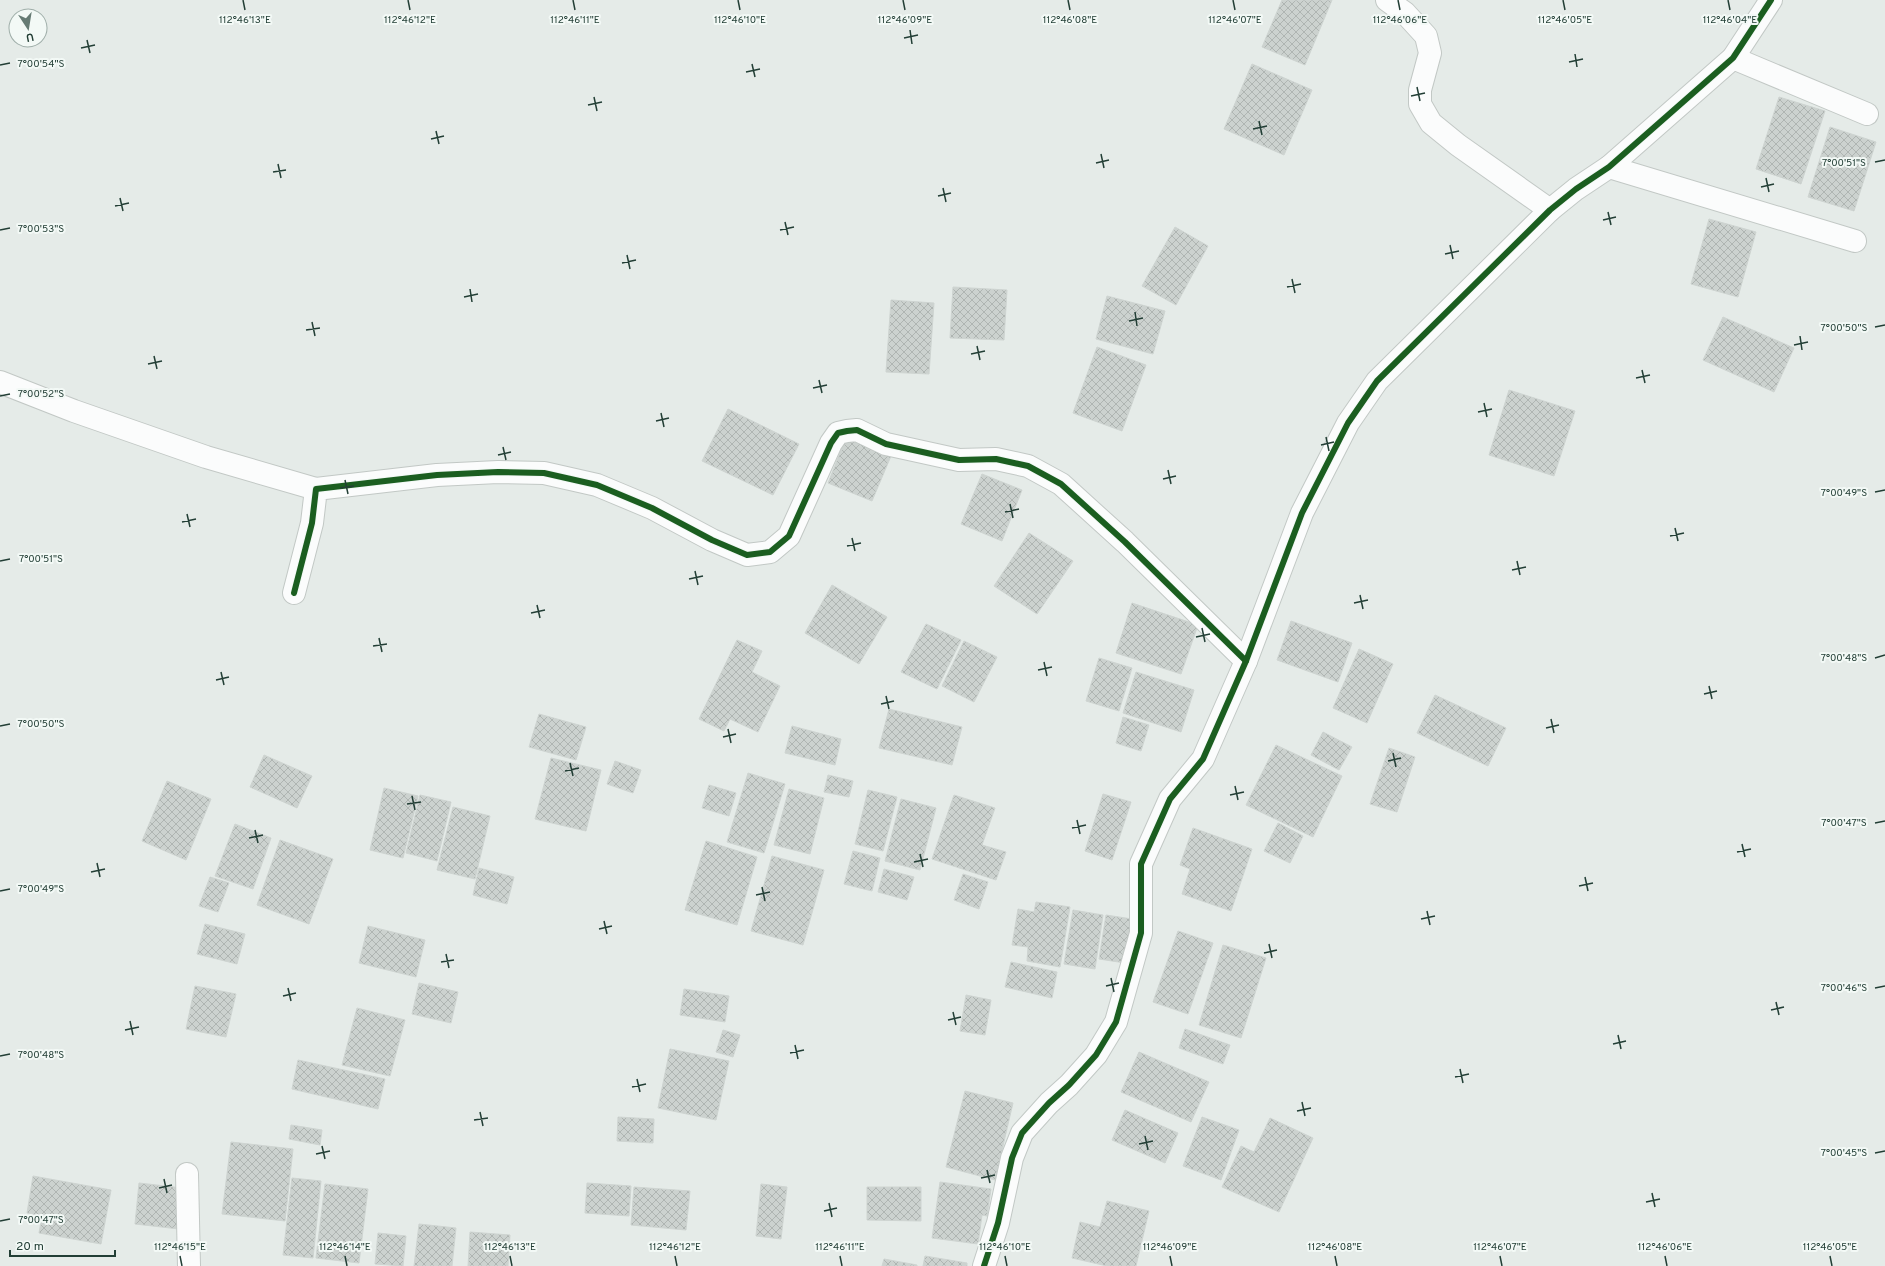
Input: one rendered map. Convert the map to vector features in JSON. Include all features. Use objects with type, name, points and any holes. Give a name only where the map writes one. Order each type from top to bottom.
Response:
[{"type":"street","points":[[1387,0],[1405,13],[1426,36],[1430,53],[1420,90],[1420,104],[1431,123],[1458,145],[1550,210]]},
{"type":"street","points":[[984,1266],[998,1224],[1012,1158],[1022,1133],[1096,1055],[1116,1022],[1141,933],[1141,864],[1170,799],[1203,759],[1246,661],[1302,513],[1348,423],[1376,381],[1550,210],[1576,189],[1609,167],[1733,58],[1771,0]]},
{"type":"street","points":[[1733,58],[1867,114]]},
{"type":"street","points":[[1609,167],[1855,240]]},
{"type":"street","points":[[0,382],[74,411],[206,457],[316,489],[437,475],[498,472],[544,473],[597,485],[652,508],[712,540],[747,554],[770,552],[789,536],[831,443],[838,434],[847,430],[857,430],[886,444],[959,460],[996,459],[1028,466],[1061,484],[1124,542],[1246,661]]},
{"type":"street","points":[[294,593],[312,523],[316,489]]},
{"type":"street","points":[[187,1174],[189,1266]]},
{"type":"building","points":[[1282,0],[1332,0],[1305,65],[1262,47]]},
{"type":"building","points":[[1252,64],[1312,90],[1284,155],[1224,129]]},
{"type":"building","points":[[1779,97],[1825,111],[1801,184],[1756,169]]},
{"type":"building","points":[[1830,127],[1876,142],[1854,211],[1808,197]]},
{"type":"building","points":[[1709,219],[1756,232],[1738,297],[1691,284]]},
{"type":"building","points":[[1175,227],[1208,246],[1176,305],[1142,286]]},
{"type":"building","points":[[953,287],[1007,290],[1004,340],[950,338]]},
{"type":"building","points":[[1107,296],[1165,311],[1153,354],[1096,339]]},
{"type":"building","points":[[891,300],[934,303],[929,374],[886,372]]},
{"type":"building","points":[[1723,317],[1794,348],[1774,392],[1703,360]]},
{"type":"building","points":[[1097,347],[1146,365],[1122,431],[1073,413]]},
{"type":"building","points":[[1509,390],[1575,411],[1554,476],[1489,455]]},
{"type":"building","points":[[728,409],[799,444],[773,495],[702,461]]},
{"type":"building","points":[[846,438],[891,456],[872,501],[828,483]]},
{"type":"building","points":[[982,474],[1022,490],[1002,541],[961,524]]},
{"type":"building","points":[[1029,533],[1073,561],[1037,614],[994,586]]},
{"type":"building","points":[[832,585],[887,617],[859,664],[805,633]]},
{"type":"building","points":[[1132,603],[1198,625],[1181,674],[1116,653]]},
{"type":"building","points":[[1291,621],[1352,643],[1338,682],[1277,660]]},
{"type":"building","points":[[926,624],[961,640],[937,689],[901,672]]},
{"type":"building","points":[[737,640],[762,651],[752,672],[780,686],[758,732],[730,719],[724,731],[699,719]]},
{"type":"building","points":[[964,641],[997,657],[974,702],[942,686]]},
{"type":"building","points":[[1359,649],[1393,664],[1367,723],[1333,708]]},
{"type":"building","points":[[1099,658],[1132,668],[1119,711],[1086,701]]},
{"type":"building","points":[[1136,672],[1194,690],[1181,732],[1123,713]]},
{"type":"building","points":[[1435,695],[1506,728],[1488,766],[1417,733]]},
{"type":"building","points":[[889,709],[962,727],[952,765],[879,748]]},
{"type":"building","points":[[539,714],[586,727],[576,760],[529,747]]},
{"type":"building","points":[[1123,717],[1149,725],[1141,751],[1116,743]]},
{"type":"building","points":[[792,726],[841,739],[835,765],[785,753]]},
{"type":"building","points":[[1323,732],[1352,747],[1339,770],[1311,755]]},
{"type":"building","points":[[1276,745],[1342,776],[1313,837],[1246,805]]},
{"type":"building","points":[[1389,748],[1415,757],[1397,812],[1370,804]]},
{"type":"building","points":[[264,755],[312,776],[297,808],[250,787]]},
{"type":"building","points":[[551,758],[601,770],[586,831],[535,819]]},
{"type":"building","points":[[615,761],[641,770],[633,793],[607,784]]},
{"type":"building","points":[[748,773],[785,784],[764,853],[727,842]]},
{"type":"building","points":[[828,775],[853,781],[849,797],[824,792]]},
{"type":"building","points":[[167,781],[211,799],[186,860],[142,841]]},
{"type":"building","points":[[709,785],[736,793],[729,816],[702,808]]},
{"type":"building","points":[[384,788],[418,796],[403,858],[370,850]]},
{"type":"building","points":[[789,789],[824,798],[810,854],[774,845]]},
{"type":"building","points":[[868,790],[897,797],[883,851],[855,844]]},
{"type":"building","points":[[1103,794],[1131,802],[1112,860],[1085,851]]},
{"type":"building","points":[[420,795],[451,802],[437,861],[406,853]]},
{"type":"building","points":[[954,795],[995,808],[982,845],[1006,852],[996,880],[932,859]]},
{"type":"building","points":[[901,799],[936,808],[920,870],[885,861]]},
{"type":"building","points":[[453,807],[490,816],[475,879],[437,870]]},
{"type":"building","points":[[1278,823],[1303,836],[1290,863],[1264,851]]},
{"type":"building","points":[[235,824],[271,838],[253,889],[215,876]]},
{"type":"building","points":[[1193,828],[1252,849],[1231,911],[1182,894],[1190,869],[1180,865]]},
{"type":"building","points":[[280,840],[333,859],[309,924],[257,905]]},
{"type":"building","points":[[706,841],[757,857],[737,925],[685,910]]},
{"type":"building","points":[[853,851],[880,858],[872,891],[844,884]]},
{"type":"building","points":[[772,856],[824,870],[803,945],[751,931]]},
{"type":"building","points":[[479,868],[514,877],[507,904],[473,895]]},
{"type":"building","points":[[884,869],[914,877],[907,900],[878,892]]},
{"type":"building","points":[[963,874],[988,882],[979,909],[954,900]]},
{"type":"building","points":[[210,877],[229,883],[218,912],[199,906]]},
{"type":"building","points":[[1036,902],[1070,907],[1060,967],[1027,961],[1028,947],[1012,945],[1018,909],[1034,912]]},
{"type":"building","points":[[1073,910],[1103,915],[1095,969],[1064,964]]},
{"type":"building","points":[[1106,915],[1132,919],[1125,963],[1099,959]]},
{"type":"building","points":[[205,924],[245,934],[237,964],[197,954]]},
{"type":"building","points":[[368,926],[425,940],[416,977],[359,963]]},
{"type":"building","points":[[1178,931],[1213,943],[1188,1014],[1153,1002]]},
{"type":"building","points":[[1223,945],[1266,958],[1241,1038],[1199,1025]]},
{"type":"building","points":[[1011,962],[1057,972],[1052,998],[1005,987]]},
{"type":"building","points":[[419,983],[458,992],[451,1023],[412,1014]]},
{"type":"building","points":[[195,986],[236,994],[226,1037],[186,1029]]},
{"type":"building","points":[[684,989],[729,996],[725,1022],[680,1015]]},
{"type":"building","points":[[966,995],[991,1000],[985,1035],[960,1031]]},
{"type":"building","points":[[357,1008],[405,1020],[390,1076],[342,1065]]},
{"type":"building","points":[[1185,1029],[1230,1045],[1223,1064],[1179,1048]]},
{"type":"building","points":[[723,1030],[740,1035],[733,1057],[716,1052]]},
{"type":"building","points":[[670,1049],[729,1061],[716,1120],[658,1108]]},
{"type":"building","points":[[1139,1052],[1209,1082],[1191,1122],[1121,1092]]},
{"type":"building","points":[[298,1060],[385,1079],[378,1109],[292,1089]]},
{"type":"building","points":[[965,1091],[1013,1103],[995,1180],[946,1167]]},
{"type":"building","points":[[1125,1110],[1178,1133],[1165,1163],[1112,1140]]},
{"type":"building","points":[[618,1117],[654,1119],[653,1143],[617,1141]]},
{"type":"building","points":[[1202,1117],[1239,1130],[1221,1180],[1183,1166]]},
{"type":"building","points":[[1270,1118],[1313,1138],[1279,1212],[1222,1187],[1241,1146],[1254,1152]]},
{"type":"building","points":[[291,1125],[322,1130],[320,1145],[289,1139]]},
{"type":"building","points":[[231,1142],[293,1149],[285,1221],[222,1214]]},
{"type":"building","points":[[33,1176],[111,1190],[101,1244],[39,1233],[42,1216],[27,1213]]},
{"type":"building","points":[[292,1178],[321,1181],[313,1258],[283,1255]]},
{"type":"building","points":[[940,1182],[991,1189],[987,1216],[982,1215],[978,1244],[932,1238]]},
{"type":"building","points":[[139,1183],[183,1188],[179,1229],[135,1224]]},
{"type":"building","points":[[587,1183],[631,1186],[629,1216],[585,1213]]},
{"type":"building","points":[[325,1184],[368,1189],[359,1263],[316,1258]]},
{"type":"building","points":[[761,1184],[787,1187],[781,1239],[756,1236]]},
{"type":"building","points":[[634,1187],[690,1191],[686,1230],[631,1225]]},
{"type":"building","points":[[867,1187],[921,1187],[921,1221],[867,1220]]},
{"type":"building","points":[[1107,1201],[1149,1211],[1136,1266],[1107,1266],[1072,1258],[1080,1222],[1100,1227]]},
{"type":"building","points":[[419,1224],[456,1228],[452,1266],[414,1266]]},
{"type":"building","points":[[470,1232],[510,1235],[508,1266],[468,1266]]},
{"type":"building","points":[[378,1233],[406,1236],[403,1266],[375,1264]]},
{"type":"building","points":[[925,1256],[967,1263],[967,1266],[923,1266]]},
{"type":"building","points":[[884,1259],[917,1265],[917,1266],[882,1266]]},
{"type":"cycle path","points":[[984,1266],[998,1223],[1012,1158],[1022,1133],[1096,1055],[1116,1022],[1141,933],[1141,864],[1170,799],[1203,759],[1246,661],[1302,513],[1348,423],[1377,381],[1550,210],[1576,189],[1609,167],[1733,58],[1771,0]]},
{"type":"cycle path","points":[[294,593],[312,523],[316,489],[437,475],[498,472],[544,473],[597,485],[652,508],[712,540],[747,555],[770,552],[789,536],[831,443],[838,433],[857,430],[886,444],[959,460],[996,459],[1028,466],[1061,484],[1125,542],[1246,661]]}]
